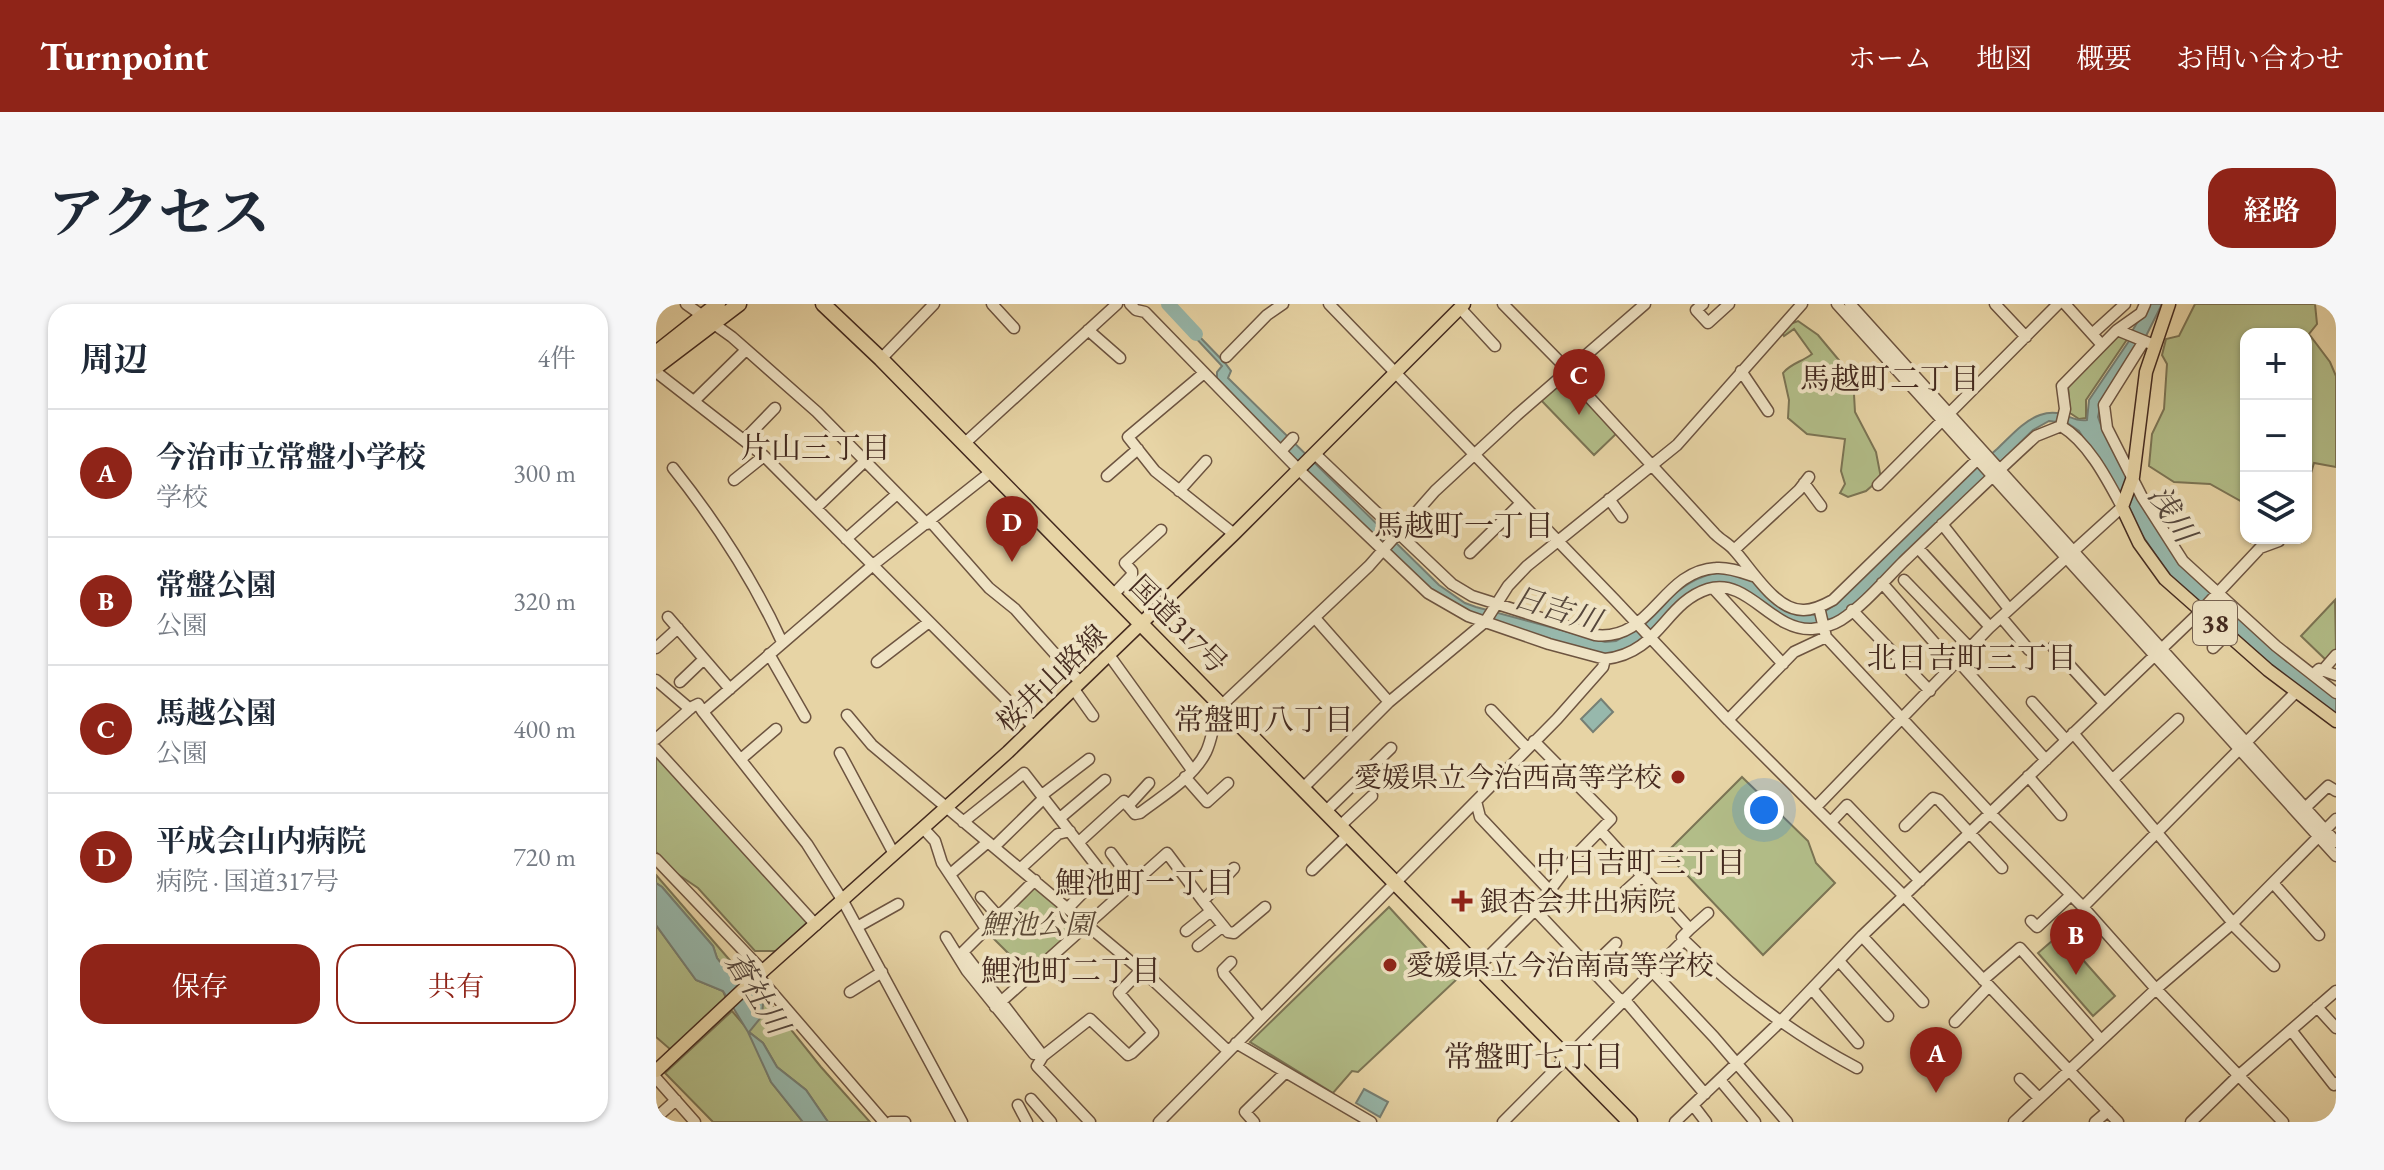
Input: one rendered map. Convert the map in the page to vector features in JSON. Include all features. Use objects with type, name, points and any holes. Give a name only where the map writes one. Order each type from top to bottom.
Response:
[{"type":"highway","points":[[656,370],[708,320],[718,304]]},
{"type":"highway","points":[[656,353],[739,304]]},
{"type":"highway","name":"国道317号","points":[[823,304],[1223,704],[1630,1122]]},
{"type":"main road","points":[[2122,504],[2133,480],[2149,343],[2169,304]]},
{"type":"main road","name":"桜井山路線","points":[[657,1072],[1142,624],[1396,375],[1462,306]]},
{"type":"main road","name":"38","points":[[2122,504],[2139,543],[2165,579],[2268,670],[2336,721]]},
{"type":"street","points":[[686,304],[746,350],[813,409],[928,522],[989,588],[1015,609],[1076,685],[1093,716]]},
{"type":"street","points":[[881,359],[934,304]]},
{"type":"street","points":[[992,304],[1014,328]]},
{"type":"street","points":[[965,443],[1117,304]]},
{"type":"street","points":[[1130,304],[1136,310],[1145,312],[1299,470],[1428,593],[1450,608],[1549,644],[1605,659],[1632,653],[1690,599],[1718,587],[1739,592],[1785,624],[1825,630]]},
{"type":"street","points":[[1226,357],[1267,315],[1283,304]]},
{"type":"street","points":[[1329,304],[1728,720],[1904,896],[2118,1122]]},
{"type":"street","points":[[1503,304],[1561,363],[1715,534],[1734,550],[1753,576],[1785,605],[1801,611],[1819,608],[1833,600],[1981,456]]},
{"type":"street","points":[[1079,842],[1124,801],[1135,814],[1140,813],[1189,774],[1208,749],[1216,714],[1223,704],[1384,550],[1435,491],[1645,304]]},
{"type":"street","points":[[1703,304],[1696,310],[1708,323],[1729,304]]},
{"type":"street","points":[[1303,788],[1389,702],[1485,622],[1527,566],[1677,445],[1802,304]]},
{"type":"street","points":[[1837,304],[1996,472],[2322,834],[2336,842]]},
{"type":"street","points":[[1850,304],[1946,418]]},
{"type":"street","points":[[1878,485],[2058,304]]},
{"type":"street","points":[[2065,304],[2102,345]]},
{"type":"street","points":[[2092,334],[2125,304]]},
{"type":"street","points":[[2061,425],[2065,409],[2062,386],[2102,345],[2122,332],[2141,313],[2145,304]]},
{"type":"street","points":[[1998,305],[2026,337]]},
{"type":"street","points":[[1462,306],[1495,346]]},
{"type":"street","points":[[1088,330],[1120,358]]},
{"type":"street","points":[[2122,332],[2149,343],[2104,405],[2107,428],[2168,541],[2215,594],[2318,673],[2336,693]]},
{"type":"street","points":[[694,401],[746,350]]},
{"type":"street","points":[[656,370],[764,456],[1033,726]]},
{"type":"street","points":[[1741,371],[1768,411]]},
{"type":"street","points":[[1204,373],[1128,437],[1155,471],[1234,534]]},
{"type":"street","points":[[744,440],[775,408]]},
{"type":"street","points":[[1728,720],[1794,652],[1852,610],[2039,433],[2061,425]]},
{"type":"street","points":[[1816,807],[1990,627],[2122,504],[2074,433],[2061,425]]},
{"type":"street","points":[[1281,451],[1293,438]]},
{"type":"street","points":[[1107,476],[1138,449]]},
{"type":"street","points":[[1314,454],[1452,584],[1472,596],[1595,635],[1611,637],[1637,625],[1686,576],[1702,570],[1721,568],[1753,576]]},
{"type":"street","points":[[734,480],[764,456]]},
{"type":"street","points":[[816,508],[865,461]]},
{"type":"street","points":[[1179,491],[1206,461]]},
{"type":"street","points":[[673,468],[706,510],[758,591],[782,642]]},
{"type":"street","points":[[703,712],[873,565],[992,471]]},
{"type":"street","points":[[1734,550],[1806,480],[1821,506]]},
{"type":"street","points":[[846,539],[897,494]]},
{"type":"street","points":[[1609,499],[1622,517]]},
{"type":"street","points":[[1470,553],[1521,503]]},
{"type":"street","points":[[1942,524],[2029,650]]},
{"type":"street","points":[[1113,595],[1132,575],[1125,563],[1161,530]]},
{"type":"street","points":[[1675,1122],[1780,1022],[1862,936],[2202,610],[2260,548],[2271,544]]},
{"type":"street","points":[[1918,548],[1990,627]]},
{"type":"street","points":[[1721,568],[1718,587],[1783,664]]},
{"type":"street","points":[[1904,580],[1970,648]]},
{"type":"street","points":[[1882,583],[2046,760]]},
{"type":"street","points":[[1819,608],[1825,630],[1903,720],[2083,907],[2237,1077],[2283,1122]]},
{"type":"street","points":[[1852,610],[1930,691]]},
{"type":"street","points":[[668,617],[730,689]]},
{"type":"street","points":[[1315,618],[1389,702]]},
{"type":"street","points":[[877,662],[929,622]]},
{"type":"street","points":[[656,648],[678,628]]},
{"type":"street","points":[[2213,648],[2228,633]]},
{"type":"street","points":[[2053,647],[2104,703]]},
{"type":"street","points":[[769,654],[805,717]]},
{"type":"street","points":[[1109,655],[1207,802],[1228,783]]},
{"type":"street","points":[[2318,673],[2336,655]]},
{"type":"street","points":[[680,682],[704,659]]},
{"type":"street","points":[[1159,1122],[1531,745],[1603,667],[1605,659]]},
{"type":"street","points":[[2318,673],[2336,675]]},
{"type":"street","points":[[656,680],[690,709]]},
{"type":"street","points":[[2083,907],[2296,692]]},
{"type":"street","points":[[2032,702],[2113,779],[2233,923],[2274,966]]},
{"type":"street","points":[[656,739],[698,704],[807,844],[843,901],[962,1122]]},
{"type":"street","points":[[1479,966],[1548,896],[1549,890],[1578,853],[1611,819],[1491,710]]},
{"type":"street","points":[[847,715],[872,745],[1232,1047],[1286,1072],[1363,1120]]},
{"type":"street","points":[[2113,779],[2178,719]]},
{"type":"street","points":[[741,759],[776,729]]},
{"type":"street","points":[[2243,746],[2305,808],[2336,856]]},
{"type":"street","points":[[1326,811],[1391,748]]},
{"type":"street","points":[[656,749],[816,925]]},
{"type":"street","points":[[840,753],[894,854]]},
{"type":"street","points":[[954,871],[991,844],[1089,759]]},
{"type":"street","points":[[963,822],[1024,773],[1102,873],[1068,908]]},
{"type":"street","points":[[2028,776],[2061,815]]},
{"type":"street","points":[[1060,818],[1105,780]]},
{"type":"street","points":[[1128,806],[1149,783]]},
{"type":"street","points":[[2305,808],[2328,786],[2336,791]]},
{"type":"street","points":[[1312,870],[1372,796]]},
{"type":"street","points":[[1905,826],[1933,798],[1939,800],[2002,868]]},
{"type":"street","points":[[1476,801],[1480,817],[1549,890]]},
{"type":"street","points":[[1831,822],[1847,805],[1920,881]]},
{"type":"street","points":[[2014,1122],[2156,989],[2233,923],[2336,819]]},
{"type":"street","points":[[923,828],[935,841],[942,863],[986,929]]},
{"type":"street","points":[[1021,868],[1058,834],[1070,831]]},
{"type":"street","points":[[1601,831],[1642,876],[1713,969],[1811,1044],[1857,1068]]},
{"type":"street","points":[[1111,853],[1133,882]]},
{"type":"street","points":[[998,1004],[1167,853],[1228,932],[1234,933],[1265,907]]},
{"type":"street","points":[[656,859],[884,1122]]},
{"type":"street","points":[[1203,901],[1234,868]]},
{"type":"street","points":[[1610,905],[1642,876]]},
{"type":"street","points":[[998,1004],[963,952],[1035,880]]},
{"type":"street","points":[[2273,883],[2319,935]]},
{"type":"street","points":[[2031,921],[2037,927],[2071,895]]},
{"type":"street","points":[[981,897],[998,916]]},
{"type":"street","points":[[857,927],[898,904]]},
{"type":"street","points":[[1535,910],[1622,1000],[1705,1094]]},
{"type":"street","points":[[1186,931],[1211,911]]},
{"type":"street","points":[[1503,1122],[1708,913]]},
{"type":"street","points":[[1198,946],[1223,926]]},
{"type":"street","points":[[1862,936],[1923,1002]]},
{"type":"street","points":[[946,937],[967,971],[1042,1058]]},
{"type":"street","points":[[1590,968],[1616,943]]},
{"type":"street","points":[[1955,1022],[1986,983],[2020,948],[2101,1040]]},
{"type":"street","points":[[1839,961],[1888,1016]]},
{"type":"street","points":[[1231,962],[1223,970],[1224,974],[1261,1018]]},
{"type":"street","points":[[1090,1122],[1037,1066],[1042,1058],[1090,1019],[1128,1055],[1132,1053],[1153,1033],[1119,993],[1141,970]]},
{"type":"street","points":[[1652,971],[1787,1122]]},
{"type":"street","points":[[850,992],[882,972]]},
{"type":"street","points":[[1812,989],[1858,1043]]},
{"type":"street","points":[[2191,1122],[2237,1077],[2336,991]]},
{"type":"street","points":[[2317,1007],[2336,1028]]},
{"type":"street","points":[[2291,1030],[2334,1085],[2336,1083]]},
{"type":"street","points":[[657,1072],[695,1122]]},
{"type":"street","points":[[1254,1122],[1245,1112],[1286,1072]]},
{"type":"street","points":[[2020,1079],[2039,1098]]},
{"type":"street","points":[[1720,1080],[1755,1122]]},
{"type":"street","points":[[1031,1099],[1051,1122]]},
{"type":"street","points":[[656,1118],[676,1100]]},
{"type":"street","points":[[1018,1105],[1027,1122]]},
{"type":"street","points":[[1693,1105],[1706,1122]]},
{"type":"street","points":[[2095,1122],[2108,1111]]},
{"type":"street","points":[[891,1122],[905,1122]]},
{"type":"green space","points":[[2195,304],[2315,304],[2317,324],[2312,330],[2240,328],[2240,501],[2210,484],[2174,482],[2149,466],[2152,434],[2164,409],[2167,364],[2162,355],[2166,339],[2179,336]]},
{"type":"green space","points":[[1798,321],[1818,335],[1853,377],[1855,412],[1876,452],[1881,478],[1866,491],[1848,497],[1840,493],[1845,484],[1841,471],[1845,439],[1807,434],[1788,418],[1789,400],[1783,373],[1812,354],[1794,329],[1784,336],[1782,333]]},
{"type":"green space","points":[[2118,333],[2128,338],[2086,400],[2086,418],[2079,419],[2070,413],[2068,387]]},
{"type":"green space","points":[[2312,338],[2330,362],[2336,376],[2336,467],[2314,463],[2312,470]]},
{"type":"green space","points":[[1566,376],[1618,432],[1594,455],[1539,398]]},
{"type":"green space","points":[[2335,600],[2336,650],[2326,660],[2301,636]]},
{"type":"green space","points":[[656,752],[808,922],[777,951],[755,951],[698,888],[676,873],[656,852]]},
{"type":"green space","points":[[1742,777],[1808,841],[1816,863],[1835,883],[1763,955],[1666,853]]},
{"type":"green space","points":[[656,875],[747,980],[752,981],[870,1122],[828,1122],[806,1090],[777,1067],[763,1043],[750,1033],[771,1082],[803,1122],[713,1122],[665,1073],[732,1011],[749,1031],[735,981],[717,958],[713,946],[656,883]]},
{"type":"green space","name":"鯉池公園","points":[[1036,884],[1081,923],[1027,972],[991,936],[990,930]]},
{"type":"green space","points":[[1389,907],[1456,980],[1358,1072],[1352,1071],[1333,1093],[1250,1042]]},
{"type":"green space","points":[[656,925],[696,980],[723,991],[726,998],[671,1050],[656,1037]]},
{"type":"green space","points":[[2060,934],[2115,996],[2093,1016],[2038,953]]},
{"type":"water","points":[[1164,304],[1168,304],[1225,363],[1231,371],[1228,378],[1439,585],[1476,607],[1605,642],[1616,641],[1643,625],[1667,600],[1693,581],[1721,572],[1752,580],[1785,606],[1824,612],[1836,604],[2022,425],[2048,413],[2087,420],[2089,400],[2131,338],[2148,304],[2162,304],[2146,336],[2102,399],[2098,417],[2101,425],[2163,536],[2336,696],[2336,715],[2281,674],[2170,576],[2079,431],[2067,423],[2049,421],[2033,430],[1841,616],[1819,625],[1791,623],[1759,602],[1711,586],[1632,651],[1599,655],[1491,622],[1433,593],[1308,475],[1217,381],[1217,372],[1222,366]]},
{"type":"water","points":[[1601,699],[1613,712],[1593,732],[1581,719]]},
{"type":"water","points":[[656,883],[713,946],[717,958],[735,981],[747,980],[763,1004],[762,1016],[749,1032],[763,1043],[777,1067],[806,1090],[828,1122],[803,1122],[771,1082],[748,1032],[723,991],[696,980],[656,925]]},
{"type":"water","points":[[1364,1089],[1388,1102],[1380,1117],[1356,1103]]},
{"type":"waterway","name":"日吉川","points":[[1168,304],[1196,334]]},
{"type":"place","name":"馬越公園","points":[[1579,415]]},
{"type":"place","name":"平成会山内病院","points":[[1012,562]]},
{"type":"place","name":"愛媛県立今治西高等学校","points":[[1678,777]]},
{"type":"place","name":"銀杏会井出病院","points":[[1462,901]]},
{"type":"place","name":"愛媛県立今治南高等学校","points":[[1390,965]]},
{"type":"place","name":"常盤公園","points":[[2076,975]]},
{"type":"place","name":"今治市立常盤小学校","points":[[1936,1093]]},
{"type":"district","name":"馬越町二丁目","points":[[1890,379]]},
{"type":"district","name":"片山三丁目","points":[[816,448]]},
{"type":"district","name":"馬越町一丁目","points":[[1464,526]]},
{"type":"district","name":"北日吉町三丁目","points":[[1972,658]]},
{"type":"district","name":"常盤町八丁目","points":[[1264,720]]},
{"type":"district","name":"中日吉町三丁目","points":[[1641,863]]},
{"type":"district","name":"鯉池町一丁目","points":[[1145,883]]},
{"type":"district","name":"鯉池町二丁目","points":[[1071,971]]},
{"type":"district","name":"常盤町七丁目","points":[[1534,1057]]},
{"type":"water label","name":"浅川","points":[[2172,514]]},
{"type":"water label","name":"蒼社川","points":[[757,993]]}]
